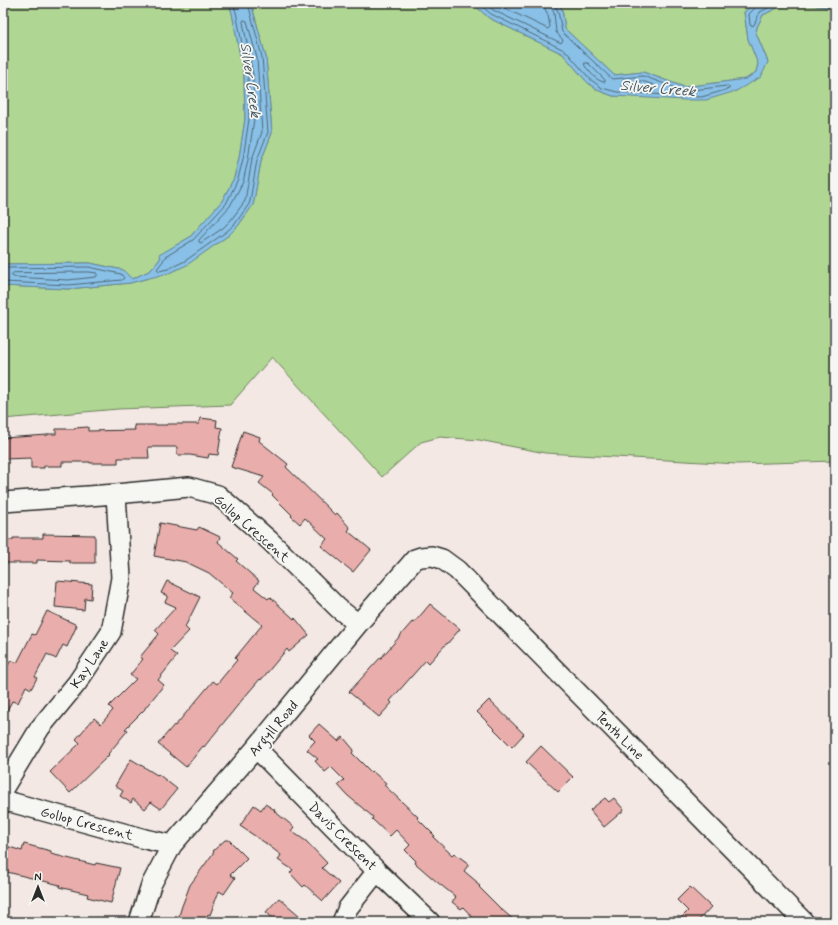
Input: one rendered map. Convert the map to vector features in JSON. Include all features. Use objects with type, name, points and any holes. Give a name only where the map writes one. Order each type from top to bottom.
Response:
[{"type":"street","name":"Gollop Crescent","points":[[3,502],[189,487],[218,495],[269,540],[338,608],[358,624]]},
{"type":"street","name":"Kay Lane","points":[[3,789],[40,728],[77,683],[111,632],[121,578],[116,494]]},
{"type":"street","name":"Argyll Road","points":[[139,922],[151,885],[172,845],[256,748],[358,624],[415,559],[432,556]]},
{"type":"street","name":"Tenth Line","points":[[432,556],[442,559],[457,570],[804,922]]},
{"type":"street","name":"Davis Crescent","points":[[256,748],[377,871],[430,922]]},
{"type":"street","name":"Gollop Crescent","points":[[3,800],[172,845]]},
{"type":"street","points":[[342,922],[348,908],[377,871]]},
{"type":"green space","points":[[3,3],[229,3],[244,76],[245,119],[239,158],[234,178],[222,201],[190,237],[160,255],[160,259],[151,270],[132,279],[123,270],[90,263],[3,264]]},
{"type":"green space","points":[[251,3],[472,3],[489,18],[563,54],[587,82],[597,90],[613,96],[736,91],[768,62],[756,33],[757,27],[763,15],[781,6],[802,4],[835,8],[835,461],[737,464],[545,453],[479,440],[440,437],[421,442],[382,477],[272,357],[230,405],[118,409],[3,419],[3,286],[68,289],[130,283],[180,268],[229,235],[238,226],[253,205],[261,161],[272,133],[266,57]]},
{"type":"green space","points":[[558,3],[755,3],[744,12],[748,39],[758,64],[756,72],[746,79],[684,87],[643,72],[614,75],[565,29],[562,9]]},
{"type":"water","name":"Silver Creek","points":[[229,3],[251,3],[266,57],[272,133],[261,161],[253,205],[238,226],[229,235],[187,265],[169,273],[130,283],[68,289],[3,286],[3,264],[90,263],[123,270],[132,279],[151,270],[160,259],[159,255],[190,237],[222,201],[234,178],[239,158],[245,119],[244,76]]},
{"type":"water","name":"Silver Creek","points":[[472,3],[558,3],[562,9],[565,29],[614,75],[643,72],[684,87],[746,79],[756,72],[758,64],[748,39],[744,12],[755,3],[835,3],[835,8],[802,4],[781,6],[763,15],[757,27],[756,33],[768,62],[761,77],[736,91],[706,100],[685,100],[613,96],[597,90],[587,82],[563,54],[489,18]]},
{"type":"building","points":[[200,418],[217,420],[216,427],[222,428],[218,455],[209,454],[208,458],[190,455],[177,455],[177,447],[148,447],[149,458],[118,458],[118,463],[62,462],[62,466],[44,466],[44,468],[31,468],[31,458],[3,459],[3,438],[56,434],[56,429],[88,427],[88,431],[135,430],[134,425],[199,424]]},
{"type":"building","points":[[243,431],[260,437],[259,441],[288,464],[286,467],[335,515],[337,513],[350,528],[348,531],[371,550],[353,572],[321,546],[327,539],[305,518],[300,524],[272,495],[273,494],[259,483],[264,477],[231,467]]},
{"type":"building","points":[[160,523],[197,530],[199,527],[220,537],[218,542],[238,559],[236,561],[259,581],[254,588],[268,599],[270,597],[294,619],[295,618],[309,635],[289,652],[287,649],[186,767],[158,744],[213,681],[217,684],[237,660],[235,658],[262,625],[229,598],[233,593],[209,573],[186,562],[154,556]]},
{"type":"building","points":[[43,534],[95,535],[95,563],[70,563],[70,561],[37,560],[37,563],[3,563],[3,540],[13,540],[13,538],[43,538]]},
{"type":"building","points":[[57,581],[92,584],[91,599],[85,598],[84,610],[55,607]]},
{"type":"building","points":[[167,581],[200,597],[185,627],[189,631],[170,651],[177,656],[158,680],[164,685],[145,709],[125,729],[128,730],[108,754],[109,755],[70,793],[50,772],[80,743],[76,739],[94,718],[101,724],[113,710],[109,706],[136,679],[130,675],[143,659],[140,657],[159,634],[155,630],[176,607],[165,602],[168,596],[161,593]]},
{"type":"building","points":[[430,604],[460,629],[429,663],[426,660],[390,701],[392,703],[379,717],[349,692]]},
{"type":"building","points":[[47,611],[77,625],[67,647],[63,645],[56,659],[47,654],[35,677],[37,678],[31,689],[26,686],[18,703],[12,701],[3,718],[3,674],[11,660],[17,663],[32,634],[35,635]]},
{"type":"building","points":[[489,700],[524,734],[512,747],[477,712]]},
{"type":"building","points":[[319,724],[338,741],[343,737],[354,750],[352,753],[371,772],[372,771],[386,783],[384,785],[418,817],[417,818],[435,836],[433,837],[452,855],[454,853],[469,864],[464,871],[477,882],[476,883],[480,886],[479,887],[516,922],[477,922],[463,907],[461,909],[452,902],[456,897],[415,863],[416,861],[405,850],[410,845],[396,830],[390,836],[372,819],[373,817],[347,795],[338,785],[344,780],[331,767],[325,772],[315,761],[318,759],[307,750],[315,741],[309,735]]},
{"type":"building","points":[[541,746],[573,777],[558,792],[526,762]]},
{"type":"building","points":[[131,759],[157,775],[158,774],[177,789],[161,809],[151,802],[145,809],[133,799],[131,803],[120,796],[123,791],[115,786]]},
{"type":"building","points":[[605,798],[609,802],[614,798],[624,810],[604,827],[590,810]]},
{"type":"building","points":[[265,804],[275,810],[274,811],[294,827],[291,831],[306,841],[327,863],[322,868],[339,883],[323,901],[305,885],[303,887],[290,873],[293,870],[278,860],[281,855],[240,826],[254,805],[261,810]]},
{"type":"building","points":[[225,840],[229,840],[247,858],[230,875],[235,878],[224,894],[219,891],[210,915],[208,914],[206,922],[177,922],[190,885],[214,852],[213,851]]},
{"type":"building","points":[[24,844],[51,851],[51,854],[95,865],[96,863],[120,868],[111,903],[87,897],[88,894],[59,887],[60,885],[3,871],[3,845],[22,851]]},
{"type":"building","points":[[690,887],[711,907],[697,922],[677,922],[688,911],[677,900]]},
{"type":"building","points":[[279,898],[307,922],[277,922],[266,912]]}]
